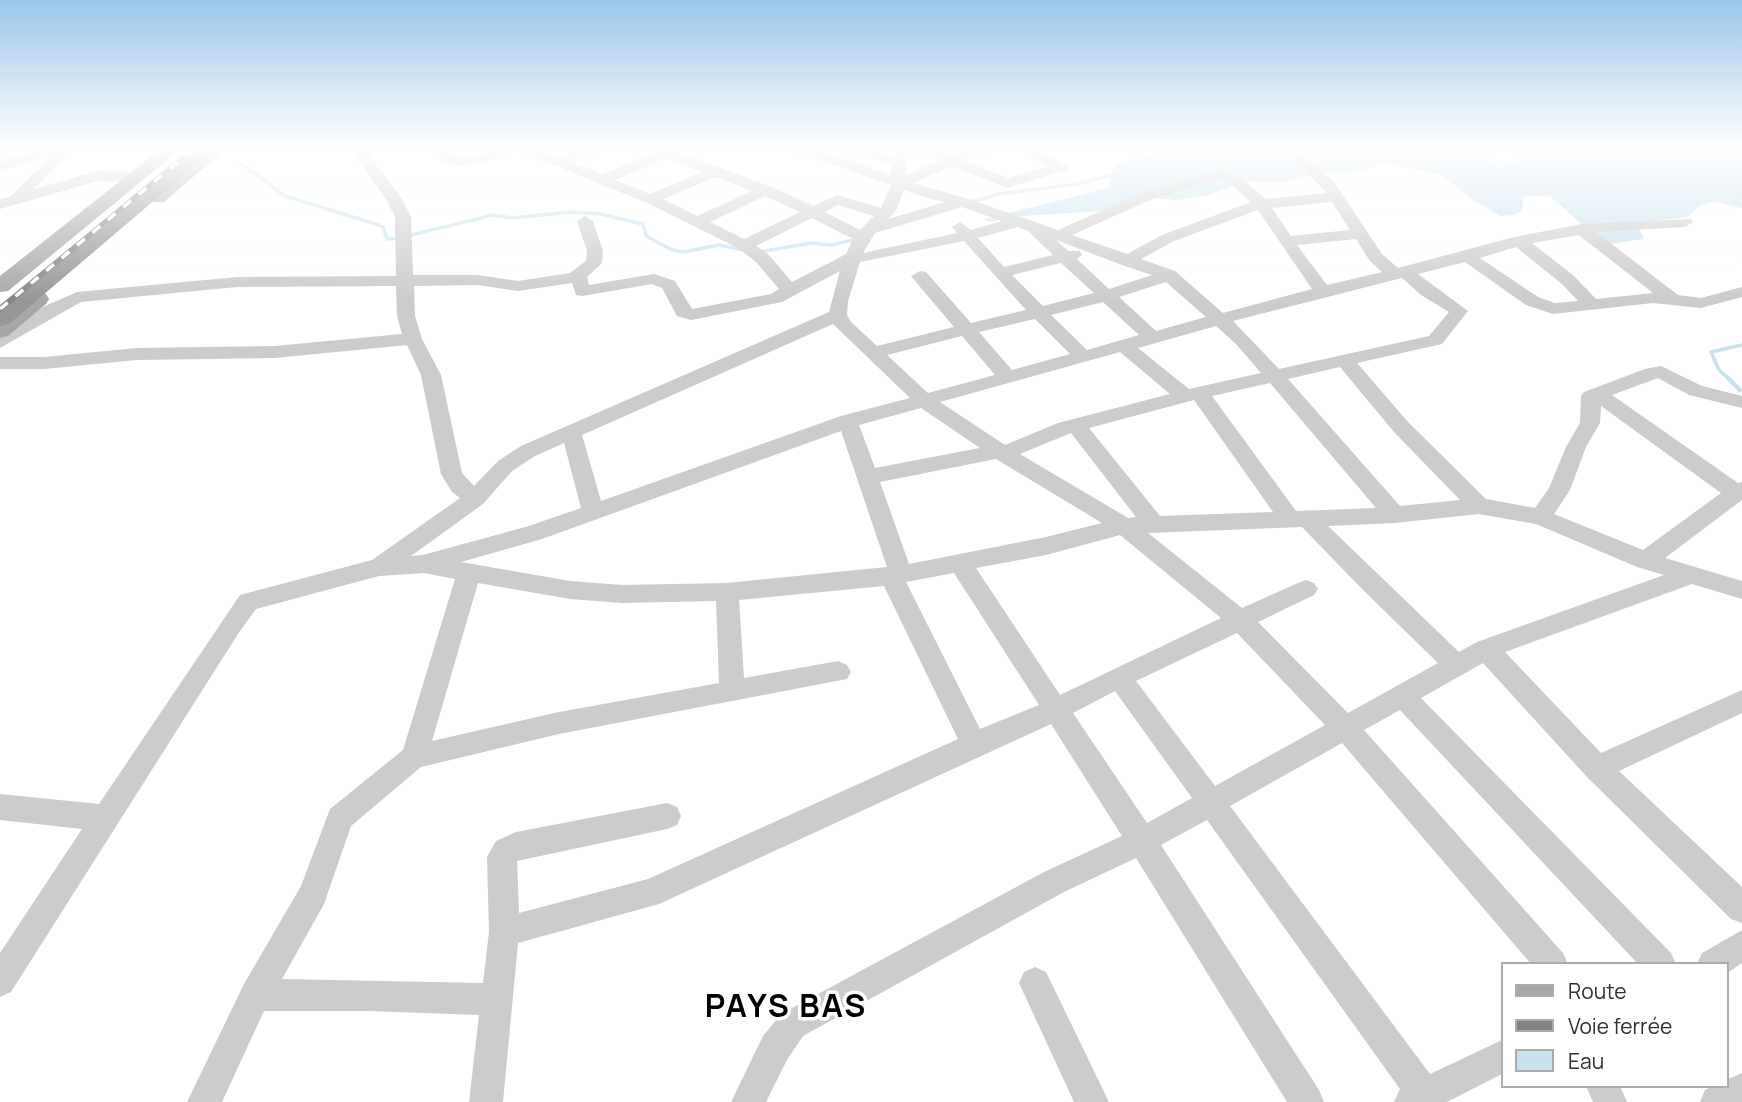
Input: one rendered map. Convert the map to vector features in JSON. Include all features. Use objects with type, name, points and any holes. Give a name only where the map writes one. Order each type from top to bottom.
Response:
[{"type":"highway","points":[[0,296],[120,198]]},
{"type":"highway","points":[[0,318],[144,198]]},
{"type":"main road","points":[[0,286],[108,198]]},
{"type":"main road","points":[[0,331],[158,198]]},
{"type":"street","points":[[0,212],[16,198]]},
{"type":"street","points":[[393,198],[403,217],[404,302],[412,339],[431,375],[444,448],[453,474],[460,487],[475,498]]},
{"type":"street","points":[[699,221],[748,198]]},
{"type":"street","points":[[782,198],[812,214],[866,233],[963,202]]},
{"type":"street","points":[[892,198],[885,215],[866,233],[853,257],[839,300],[838,315],[851,334],[925,401],[1001,452],[1124,526],[1240,620],[1346,729],[1550,962]]},
{"type":"street","points":[[948,198],[1169,275],[1221,319],[1395,515]]},
{"type":"street","points":[[1060,236],[1076,226],[1142,198]]},
{"type":"street","points":[[1256,198],[1323,291]]},
{"type":"street","points":[[1128,261],[1168,238],[1239,210],[1262,204],[1322,198]]},
{"type":"street","points":[[869,477],[1001,452],[1075,425],[1192,395],[1435,340],[1459,312],[1376,257],[1338,198]]},
{"type":"street","points":[[650,199],[744,245],[761,258],[791,292]]},
{"type":"street","points":[[744,245],[839,200],[885,215]]},
{"type":"street","points":[[944,209],[1000,273],[1083,357]]},
{"type":"street","points":[[0,342],[51,310],[85,295],[237,282],[404,283],[478,280],[518,286],[576,276],[594,263],[595,251],[585,221]]},
{"type":"street","points":[[0,981],[248,602],[379,567],[423,564],[534,533],[848,421],[1323,291],[1467,257],[1519,241],[1582,229],[1685,222]]},
{"type":"street","points":[[576,276],[579,276],[582,291],[644,279],[660,279],[668,285],[683,312],[688,315],[752,304],[791,292],[803,281],[853,257],[867,258],[1024,224]]},
{"type":"street","points":[[1024,224],[1153,338]]},
{"type":"street","points":[[1582,229],[1672,299]]},
{"type":"street","points":[[1288,241],[1361,234]]},
{"type":"street","points":[[1519,241],[1568,280],[1592,306]]},
{"type":"street","points":[[1000,273],[1097,249]]},
{"type":"street","points":[[1467,257],[1538,304],[1559,309],[1633,300],[1672,299],[1702,303],[1739,296]]},
{"type":"street","points":[[872,353],[1105,296],[1169,275]]},
{"type":"street","points":[[920,276],[1008,378]]},
{"type":"street","points":[[379,567],[475,498],[505,466],[528,451],[838,315]]},
{"type":"street","points":[[0,363],[44,363],[136,354],[275,352],[412,339]]},
{"type":"street","points":[[1124,346],[1192,395],[1299,519],[1456,665]]},
{"type":"street","points":[[1344,360],[1401,427],[1479,506]]},
{"type":"street","points":[[1540,517],[1559,491],[1576,447],[1590,423],[1591,396],[1661,373],[1696,391],[1742,402]]},
{"type":"street","points":[[1597,394],[1738,491],[1645,561]]},
{"type":"street","points":[[848,421],[869,477],[896,575],[974,744]]},
{"type":"street","points":[[1075,425],[1154,525]]},
{"type":"street","points":[[572,431],[593,512]]},
{"type":"street","points":[[423,564],[570,590],[622,594],[727,592],[896,575],[1046,546],[1124,526],[1395,515],[1479,506],[1540,517],[1645,561],[1742,590]]},
{"type":"street","points":[[959,562],[1142,841],[1307,1102]]},
{"type":"street","points":[[414,757],[469,572]]},
{"type":"street","points":[[748,1102],[775,1048],[792,1025],[1054,882],[1142,841],[1486,649],[1691,575]]},
{"type":"street","points":[[504,932],[648,894],[682,880],[974,744],[1055,710],[1306,589]]},
{"type":"street","points":[[727,592],[732,690]]},
{"type":"street","points":[[1486,649],[1597,768],[1742,908]]},
{"type":"street","points":[[204,1102],[255,995],[313,894],[340,818],[414,757],[559,723],[838,672]]},
{"type":"street","points":[[1119,677],[1213,802],[1418,1098],[1500,1057]]},
{"type":"street","points":[[1403,696],[1658,962]]},
{"type":"street","points":[[1597,768],[1742,701]]},
{"type":"street","points":[[0,807],[106,818]]},
{"type":"street","points":[[486,1102],[504,932],[501,864],[506,851],[516,846],[667,816]]},
{"type":"street","points":[[1716,962],[1742,945]]},
{"type":"street","points":[[1035,984],[1092,1102]]},
{"type":"street","points":[[255,995],[368,995],[497,1000]]},
{"type":"street","points":[[1717,1102],[1742,1090]]},
{"type":"water","points":[[1067,198],[1150,198],[1102,211],[1006,217],[991,222],[984,219]]},
{"type":"water","points":[[1472,198],[1523,198],[1523,210],[1514,215],[1500,216]]},
{"type":"water","points":[[1553,198],[1742,198],[1742,208],[1713,202],[1701,205],[1687,217],[1631,224],[1640,230],[1644,239],[1609,244],[1582,225]]},
{"type":"waterway","points":[[293,198],[379,225],[383,227],[387,239],[398,238]]},
{"type":"waterway","points":[[971,202],[984,198]]},
{"type":"waterway","points":[[407,236],[493,215],[512,218],[569,212],[600,214],[643,224],[646,236],[670,249],[683,252],[719,245],[743,250]]},
{"type":"waterway","points":[[759,252],[811,243],[831,245],[857,239]]},
{"type":"waterway","points":[[1730,380],[1719,370],[1711,352],[1742,345]]},
{"type":"waterway","points":[[1730,380],[1740,390]]},
{"type":"railway","points":[[0,309],[134,198]]},
{"type":"district","name":"PAYS BAS","points":[[786,1008]]}]
